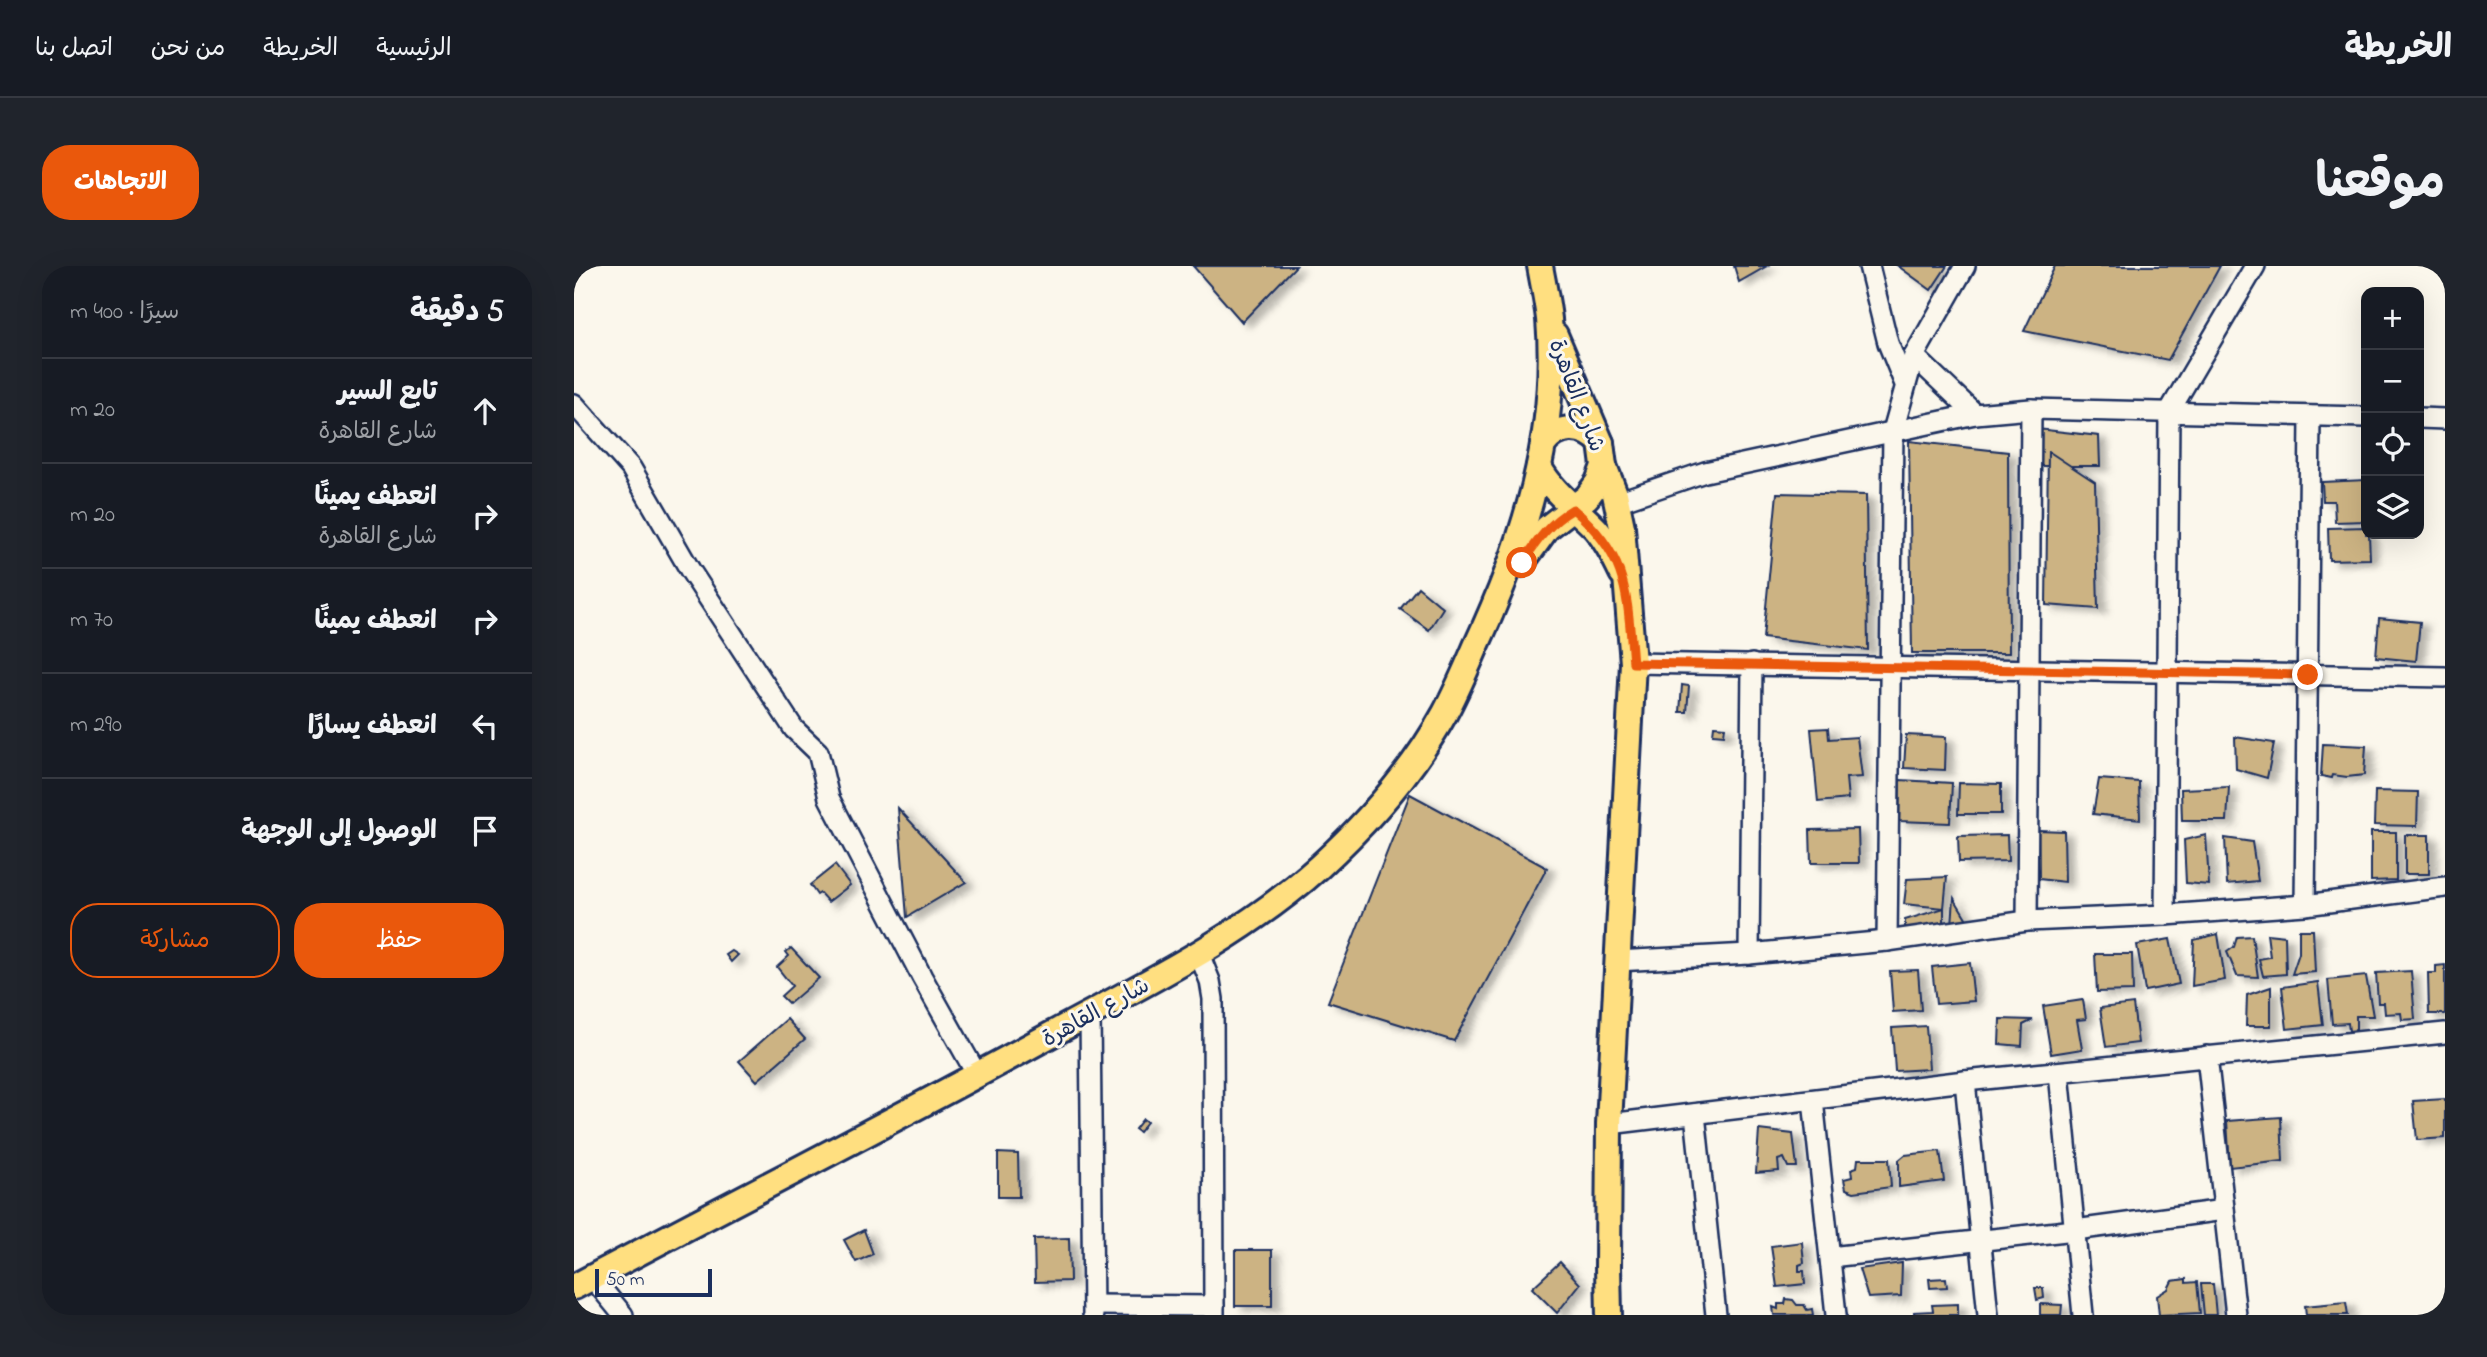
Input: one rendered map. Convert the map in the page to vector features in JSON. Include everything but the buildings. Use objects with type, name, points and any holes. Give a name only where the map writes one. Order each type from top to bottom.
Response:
[{"type":"main road","name":"شارع القاهرة","points":[[583,1282],[977,1075],[1199,954],[1293,889],[1369,819],[1413,762],[1446,711],[1497,602],[1522,536],[1541,456],[1549,382],[1549,318],[1540,266]]},
{"type":"main road","name":"شارع القاهرة","points":[[1497,602],[1540,536],[1554,521],[1573,509],[1593,490],[1603,454],[1549,318]]},
{"type":"main road","points":[[1609,1315],[1609,1124],[1633,663],[1622,527],[1603,454],[1590,433],[1575,428],[1560,430],[1541,456],[1550,485],[1597,530],[1607,544],[1626,587]]},
{"type":"street","points":[[1869,266],[1888,343],[1904,382]]},
{"type":"street","points":[[1887,941],[1893,430],[1904,382],[1914,356],[1965,266]]},
{"type":"street","points":[[2165,915],[2169,412],[2255,266]]},
{"type":"street","points":[[1914,356],[1975,414]]},
{"type":"street","points":[[574,404],[631,468],[690,570],[794,729],[818,752],[828,798],[977,1075]]},
{"type":"street","points":[[2027,921],[2031,409]]},
{"type":"street","points":[[1616,502],[1705,472],[1975,414],[2031,409],[2361,417]]},
{"type":"street","points":[[2305,905],[2311,416]]},
{"type":"street","points":[[2424,418],[2445,418]]},
{"type":"street","points":[[1633,663],[2445,677]]},
{"type":"street","points":[[1749,954],[1752,664]]},
{"type":"street","points":[[1616,961],[1749,954],[1887,941],[2027,921],[2305,905],[2445,887]]},
{"type":"street","points":[[1090,1014],[1093,1310],[1214,1310],[1213,999],[1210,981],[1199,954]]},
{"type":"street","points":[[1609,1124],[1965,1082],[2445,1033]]},
{"type":"street","points":[[2207,1056],[2236,1315]]},
{"type":"street","points":[[2059,1073],[2083,1315]]},
{"type":"street","points":[[1965,1082],[1988,1315]]},
{"type":"street","points":[[1813,1100],[1836,1315]]},
{"type":"street","points":[[1695,1114],[1716,1315]]},
{"type":"street","points":[[1830,1257],[2075,1230],[2224,1210]]},
{"type":"street","points":[[583,1282],[623,1315]]},
{"type":"route","points":[[1522,563],[1554,521],[1573,509],[1584,518],[1607,544],[1622,574],[1626,587],[1633,663],[2308,675]]}]
